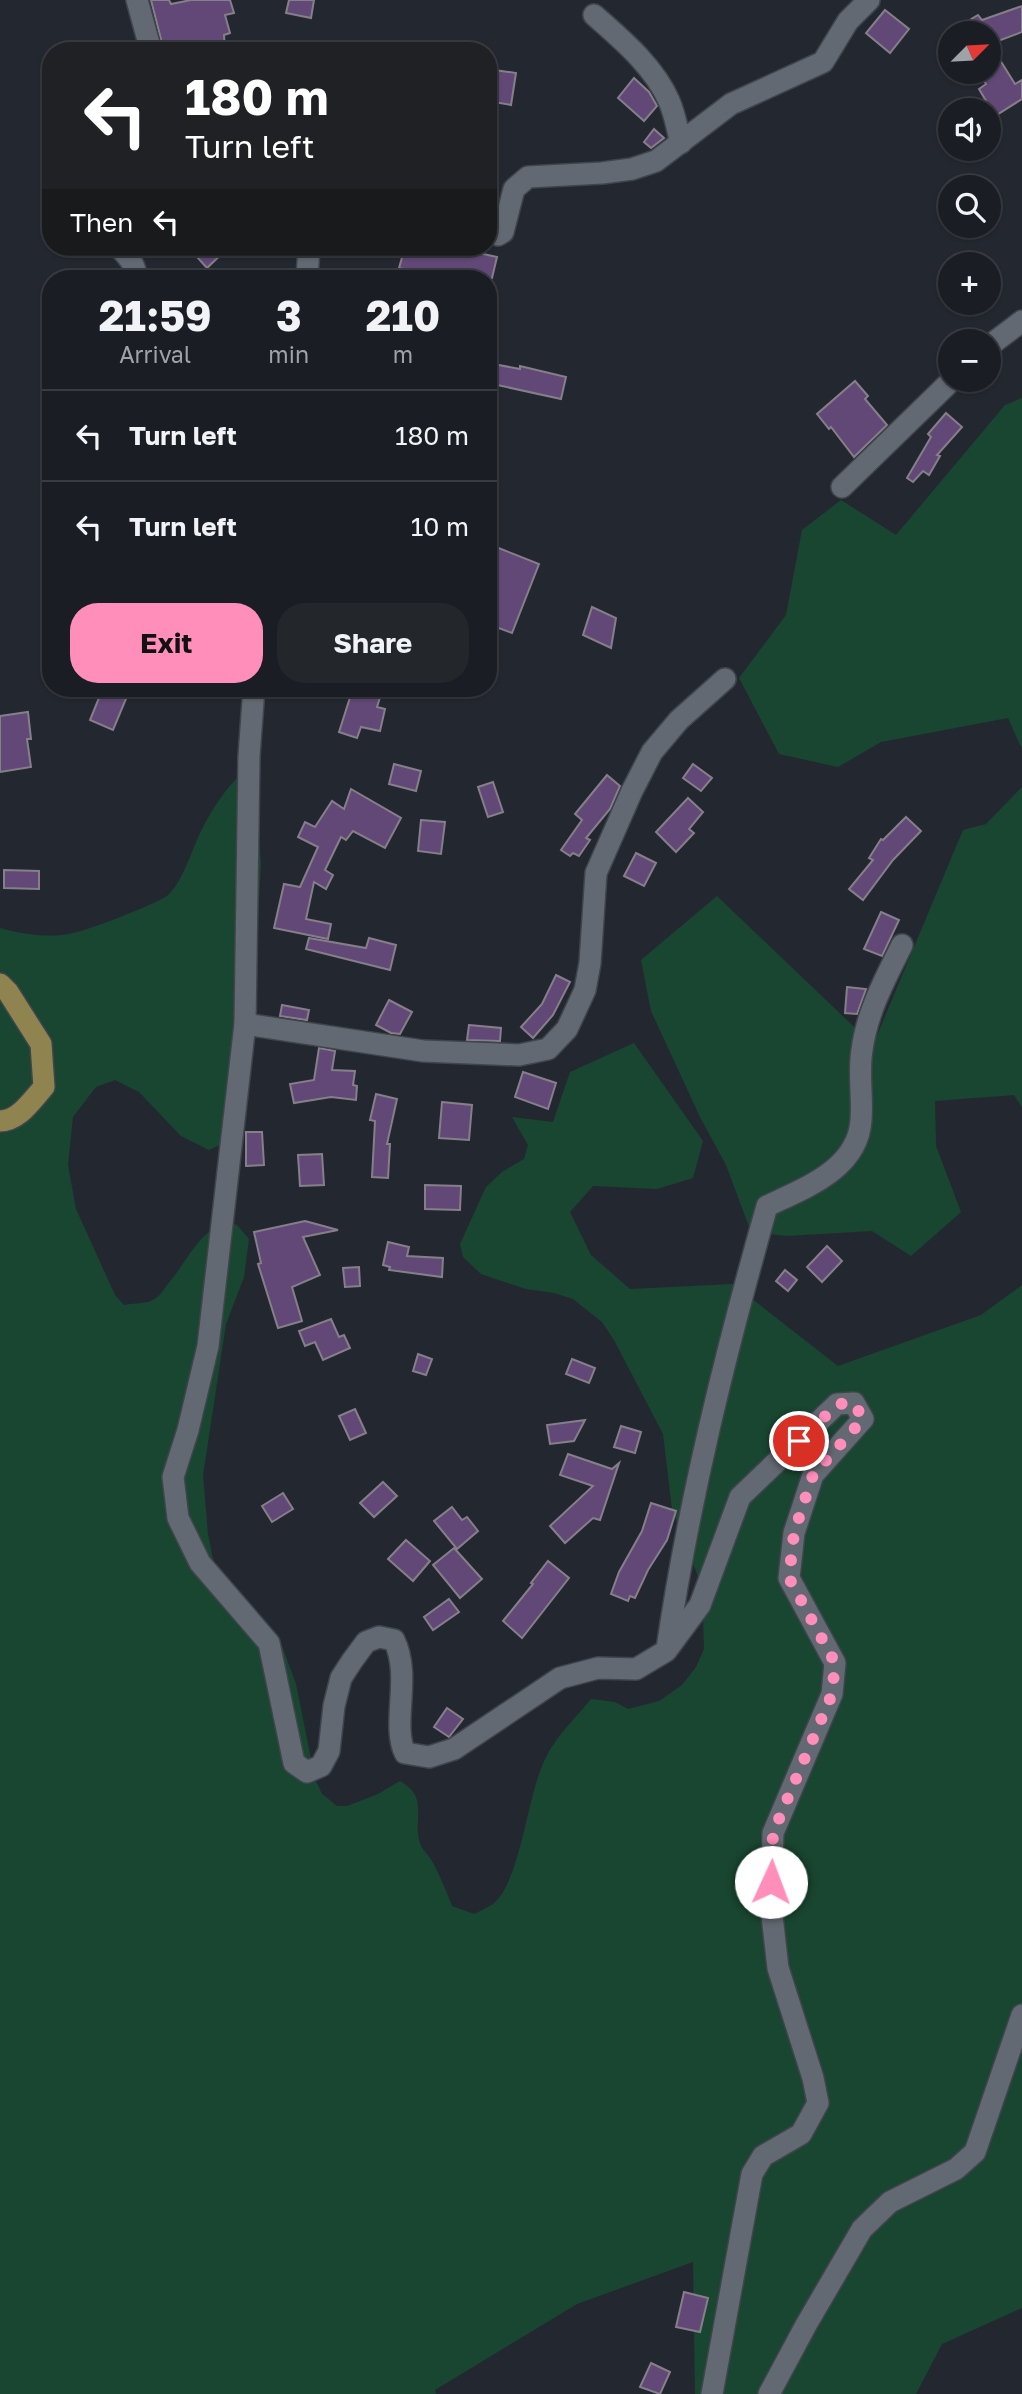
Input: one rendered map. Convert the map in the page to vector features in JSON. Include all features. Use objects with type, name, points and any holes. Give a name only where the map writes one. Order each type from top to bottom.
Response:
[{"type":"main road","points":[[0,984],[41,1044],[44,1087],[23,1111],[6,1121],[0,1121]]},
{"type":"street","points":[[137,0],[149,42]]},
{"type":"street","points":[[497,234],[503,232],[514,190],[528,177],[602,173],[632,169],[656,160],[731,104],[823,62],[848,21],[869,0]]},
{"type":"street","points":[[594,15],[623,41],[653,74],[669,101],[681,143]]},
{"type":"street","points":[[1001,337],[1022,321]]},
{"type":"street","points":[[842,487],[940,392]]},
{"type":"street","points":[[245,1024],[423,1051],[519,1055],[548,1049],[568,1029],[585,990],[590,963],[596,873],[632,791],[652,751],[679,720],[725,679]]},
{"type":"street","points":[[253,697],[248,756],[245,1024],[208,1346],[188,1430],[173,1477],[178,1518],[200,1563],[269,1643],[294,1763],[307,1772],[321,1766],[329,1751],[334,1706],[341,1678],[366,1642],[379,1637],[394,1640],[400,1653],[400,1744],[405,1754],[429,1757],[454,1749],[560,1678],[598,1668],[636,1669],[666,1651],[701,1605],[740,1497],[838,1404],[854,1403],[863,1419],[813,1475],[794,1533],[789,1578],[835,1663],[832,1694],[773,1833],[771,1907],[778,1968],[813,2078],[818,2103],[801,2134],[763,2156],[752,2174],[712,2394]]},
{"type":"street","points":[[666,1651],[678,1572],[727,1350],[767,1206],[819,1180],[842,1163],[857,1141],[861,1122],[861,1053],[867,1020],[902,945]]},
{"type":"street","points":[[769,2394],[862,2229],[890,2202],[956,2169],[975,2152],[1022,2015]]},
{"type":"green space","points":[[1022,398],[1022,749],[1008,718],[881,742],[838,767],[779,754],[739,678],[786,615],[802,530],[841,500],[896,535],[1005,405]]},
{"type":"green space","points":[[242,773],[257,819],[261,863],[255,975],[231,1140],[209,1150],[181,1136],[139,1092],[115,1080],[96,1087],[73,1117],[68,1165],[76,1209],[115,1295],[124,1305],[148,1302],[156,1298],[207,1233],[226,1221],[237,1225],[249,1239],[244,1277],[226,1324],[203,1475],[208,1534],[215,1569],[223,1585],[251,1605],[281,1643],[296,1684],[315,1779],[322,1794],[337,1806],[347,1806],[378,1794],[400,1781],[409,1788],[415,1794],[417,1802],[420,1843],[435,1866],[452,1906],[474,1914],[493,1904],[502,1893],[510,1878],[537,1779],[547,1755],[591,1699],[615,1702],[628,1709],[659,1701],[682,1685],[696,1667],[704,1649],[702,1587],[672,1509],[663,1434],[614,1340],[602,1322],[573,1299],[526,1289],[481,1274],[463,1257],[460,1244],[486,1187],[502,1172],[524,1159],[528,1145],[512,1117],[553,1122],[570,1072],[634,1043],[703,1141],[693,1178],[657,1189],[593,1186],[570,1212],[591,1255],[630,1289],[733,1284],[838,1366],[981,1315],[1022,1285],[1022,2308],[942,2344],[916,2394],[695,2394],[693,2262],[577,2304],[435,2390],[436,2394],[0,2394],[0,928],[34,935],[69,934],[120,917],[168,895],[183,873],[210,814]]},
{"type":"green space","points":[[1022,787],[1022,1107],[1014,1095],[935,1101],[936,1146],[961,1212],[911,1256],[872,1231],[787,1236],[751,1232],[726,1165],[700,1117],[651,1011],[641,960],[717,896],[873,1045],[963,830],[986,824]]},
{"type":"building","points":[[151,0],[169,0],[171,4],[191,0],[230,0],[234,13],[225,15],[230,33],[224,35],[224,42],[162,42]]},
{"type":"building","points":[[289,0],[314,0],[311,18],[286,13]]},
{"type":"building","points":[[1022,6],[1022,32],[1001,40],[1001,21],[968,21],[978,15],[982,20]]},
{"type":"building","points":[[885,10],[909,29],[890,53],[866,33]]},
{"type":"building","points":[[1001,62],[1015,84],[1022,80],[1022,99],[1001,112],[1001,98],[984,98],[979,89],[986,84],[1001,84]]},
{"type":"building","points":[[497,70],[516,73],[511,105],[497,103]]},
{"type":"building","points":[[634,78],[649,92],[657,106],[644,121],[618,98]]},
{"type":"building","points":[[654,129],[664,138],[651,148],[644,142]]},
{"type":"building","points":[[196,256],[220,256],[207,268]]},
{"type":"building","points":[[402,256],[497,257],[494,270],[399,268]]},
{"type":"building","points":[[497,365],[520,369],[520,366],[566,377],[561,399],[497,385]]},
{"type":"building","points":[[855,381],[868,396],[865,399],[887,425],[854,457],[831,427],[829,429],[817,414]]},
{"type":"building","points":[[946,413],[962,427],[937,455],[940,456],[929,475],[923,471],[913,482],[907,478],[931,437],[928,434]]},
{"type":"building","points":[[497,547],[539,564],[512,633],[497,627]]},
{"type":"building","points":[[592,607],[616,618],[611,648],[583,635]]},
{"type":"building","points":[[99,697],[127,697],[113,730],[90,720]]},
{"type":"building","points":[[350,697],[380,697],[377,707],[385,709],[380,731],[361,727],[357,738],[339,732]]},
{"type":"building","points":[[28,712],[31,739],[27,739],[31,767],[0,772],[0,716]]},
{"type":"building","points":[[394,764],[421,771],[416,791],[389,784]]},
{"type":"building","points":[[693,764],[712,778],[701,791],[683,778]]},
{"type":"building","points":[[607,775],[620,786],[610,809],[586,838],[590,840],[579,856],[573,853],[570,856],[561,850],[582,820],[575,814]]},
{"type":"building","points":[[493,782],[503,812],[488,817],[478,787]]},
{"type":"building","points":[[351,789],[401,818],[385,848],[353,831],[346,840],[341,837],[325,870],[333,875],[326,889],[314,882],[306,919],[331,924],[328,939],[274,928],[284,884],[300,887],[318,847],[298,837],[305,822],[315,827],[332,801],[344,809]]},
{"type":"building","points":[[688,798],[703,812],[689,829],[694,833],[676,852],[656,832]]},
{"type":"building","points":[[906,817],[921,831],[893,860],[863,900],[849,889],[873,860],[869,858],[881,839]]},
{"type":"building","points":[[421,820],[445,822],[441,854],[418,851]]},
{"type":"building","points":[[636,853],[656,863],[644,886],[624,876]]},
{"type":"building","points":[[4,870],[39,871],[39,889],[4,888]]},
{"type":"building","points":[[881,912],[899,920],[882,956],[864,949]]},
{"type":"building","points":[[309,938],[366,948],[369,938],[396,945],[390,970],[306,949]]},
{"type":"building","points":[[556,975],[570,982],[553,1015],[533,1038],[521,1027],[542,1004]]},
{"type":"building","points":[[847,987],[866,989],[857,1014],[845,1013]]},
{"type":"building","points":[[389,1000],[412,1012],[400,1034],[391,1033],[376,1025]]},
{"type":"building","points":[[282,1005],[309,1010],[307,1020],[280,1016]]},
{"type":"building","points":[[469,1025],[501,1028],[500,1041],[467,1040]]},
{"type":"building","points":[[319,1048],[335,1051],[332,1070],[355,1071],[353,1085],[357,1086],[356,1100],[331,1097],[294,1103],[290,1084],[314,1080]]},
{"type":"building","points":[[523,1072],[556,1083],[548,1109],[515,1097]]},
{"type":"building","points":[[376,1094],[397,1099],[387,1144],[390,1144],[388,1178],[372,1177],[375,1121],[370,1120]]},
{"type":"building","points":[[442,1102],[472,1105],[469,1140],[439,1138]]},
{"type":"building","points":[[246,1132],[262,1132],[264,1165],[246,1166]]},
{"type":"building","points":[[322,1154],[324,1185],[300,1186],[298,1155]]},
{"type":"building","points":[[425,1185],[461,1186],[460,1210],[425,1209]]},
{"type":"building","points":[[305,1221],[338,1230],[303,1237],[320,1275],[292,1287],[302,1321],[278,1328],[258,1264],[261,1263],[254,1232]]},
{"type":"building","points":[[388,1242],[409,1247],[407,1256],[443,1258],[442,1277],[389,1270],[390,1267],[383,1265]]},
{"type":"building","points":[[827,1246],[842,1261],[822,1282],[807,1267]]},
{"type":"building","points":[[359,1267],[360,1286],[345,1287],[343,1268]]},
{"type":"building","points":[[785,1270],[797,1280],[788,1291],[776,1281]]},
{"type":"building","points":[[331,1319],[339,1337],[344,1335],[350,1348],[323,1360],[315,1342],[305,1346],[299,1331]]},
{"type":"building","points":[[418,1354],[432,1359],[426,1375],[413,1371]]},
{"type":"building","points":[[572,1359],[595,1368],[589,1383],[566,1374]]},
{"type":"building","points":[[355,1409],[366,1433],[350,1440],[339,1416]]},
{"type":"building","points":[[585,1420],[574,1441],[550,1444],[547,1425]]},
{"type":"building","points":[[621,1426],[641,1432],[635,1453],[614,1447]]},
{"type":"building","points":[[568,1454],[612,1469],[619,1463],[600,1520],[593,1518],[565,1543],[550,1526],[593,1486],[560,1475]]},
{"type":"building","points":[[383,1482],[397,1496],[374,1517],[360,1503]]},
{"type":"building","points":[[283,1493],[293,1509],[272,1522],[262,1506]]},
{"type":"building","points":[[651,1503],[676,1511],[667,1540],[648,1570],[635,1598],[630,1596],[628,1601],[611,1594],[619,1572],[642,1531]]},
{"type":"building","points":[[452,1507],[462,1520],[467,1517],[478,1531],[457,1549],[434,1521]]},
{"type":"building","points":[[406,1540],[430,1561],[413,1581],[388,1559]]},
{"type":"building","points":[[454,1548],[482,1579],[460,1598],[433,1565]]},
{"type":"building","points":[[548,1561],[569,1578],[522,1638],[503,1621]]},
{"type":"building","points":[[449,1599],[459,1612],[433,1630],[424,1617]]},
{"type":"building","points":[[447,1708],[463,1719],[449,1737],[434,1727]]},
{"type":"building","points":[[684,2292],[708,2298],[700,2332],[676,2327]]},
{"type":"building","points":[[651,2363],[670,2372],[660,2394],[640,2387]]},
{"type":"route","points":[[771,1882],[773,1833],[832,1694],[835,1663],[789,1578],[794,1533],[813,1475],[863,1419],[854,1403],[838,1404],[799,1441]]}]
